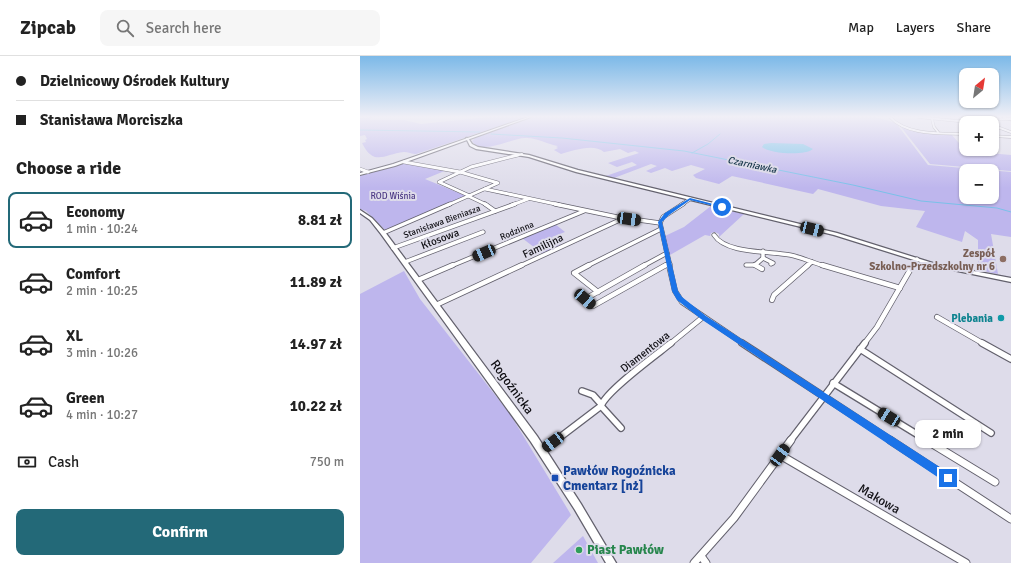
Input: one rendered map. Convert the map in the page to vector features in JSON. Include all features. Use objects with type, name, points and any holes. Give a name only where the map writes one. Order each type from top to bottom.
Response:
[{"type":"main road","points":[[360,174],[404,162],[462,141]]},
{"type":"street","points":[[468,141],[470,145],[477,148],[522,154],[577,171],[835,234],[943,267],[1011,280]]},
{"type":"street","points":[[469,196],[439,183],[471,167],[522,154]]},
{"type":"street","points":[[404,162],[460,172],[498,182],[485,189]]},
{"type":"street","points":[[360,169],[368,172]]},
{"type":"street","name":"Stanisława Bieniasza","points":[[383,233],[485,189],[584,211]]},
{"type":"street","name":"Stanisława Bieniasza","points":[[469,196],[483,202],[495,211]]},
{"type":"street","name":"Stanisława Bieniasza","points":[[393,248],[528,199]]},
{"type":"street","points":[[690,199],[663,217],[660,226],[675,291],[679,299],[703,317],[1011,519]]},
{"type":"street","name":"Rogoźnicka","points":[[360,211],[371,219],[405,262],[542,451],[610,563]]},
{"type":"street","points":[[584,211],[660,226]]},
{"type":"street","name":"Rodzinna","points":[[418,280],[584,211]]},
{"type":"street","name":"Familijna","points":[[436,305],[624,218]]},
{"type":"street","points":[[598,292],[574,273],[660,226]]},
{"type":"street","name":"Kłosowa","points":[[405,262],[483,232]]},
{"type":"street","points":[[714,235],[716,238],[735,248],[790,255],[864,279],[900,288]]},
{"type":"street","points":[[755,265],[763,258],[763,251]]},
{"type":"street","points":[[667,253],[585,299],[593,306],[670,264]]},
{"type":"street","points":[[763,258],[773,263],[771,264]]},
{"type":"street","points":[[694,563],[734,518],[823,396],[884,318],[917,259]]},
{"type":"street","points":[[772,300],[774,295],[812,262]]},
{"type":"street","points":[[746,265],[755,265],[762,268]]},
{"type":"street","name":"Diamentowa","points":[[542,451],[601,405],[621,386],[623,381],[703,317]]},
{"type":"street","points":[[937,317],[1011,359]]},
{"type":"street","points":[[860,349],[991,433]]},
{"type":"street","points":[[833,383],[995,482]]},
{"type":"street","points":[[582,391],[593,395],[621,428]]},
{"type":"street","name":"Makowa","points":[[780,455],[966,563]]},
{"type":"street","points":[[701,556],[706,563]]},
{"type":"green space","points":[[365,141],[456,141],[416,154],[404,152],[380,157],[371,155],[366,150],[362,143],[366,142]]},
{"type":"green space","points":[[472,141],[513,141],[489,147],[477,145]]},
{"type":"green space","points":[[539,141],[909,141],[928,165],[959,168],[959,204],[999,204],[999,171],[1011,172],[1011,237],[991,234],[998,274],[978,270],[978,240],[965,231],[962,242],[916,227],[925,211],[881,206],[818,189],[813,194],[732,176],[719,184],[696,178],[693,175],[705,169],[691,165],[672,171],[665,168],[651,173],[646,171],[657,166],[651,164],[614,178],[606,176],[637,165],[632,162],[617,167],[608,163],[639,153],[635,151],[628,153],[620,149],[604,152],[599,149],[589,148],[561,154],[554,150],[558,148],[556,147],[558,146]]},
{"type":"green space","points":[[912,141],[957,141],[959,143],[959,156],[999,156],[999,154],[1011,155],[1011,171],[999,170],[999,164],[959,164],[959,167],[930,164]]},
{"type":"green space","name":"ROD Wiśnia","points":[[407,162],[447,170],[425,179],[466,196],[385,230],[366,211],[360,209],[360,176]]},
{"type":"green space","points":[[711,206],[744,214],[719,237],[719,234],[715,232],[711,233],[710,236],[705,235],[670,255],[665,236],[684,227]]},
{"type":"green space","points":[[555,224],[565,232],[552,237],[562,246],[543,254],[522,238]]},
{"type":"green space","points":[[404,271],[420,299],[510,414],[571,515],[531,563],[360,563],[360,294]]},
{"type":"green space","name":"Piast Pawłów","points":[[583,536],[598,563],[553,563]]},
{"type":"water","points":[[764,144],[803,144],[813,149],[803,153],[780,153],[762,147]]},
{"type":"waterway","name":"Czarniawka","points":[[587,141],[693,153]]},
{"type":"waterway","points":[[693,153],[712,141]]},
{"type":"waterway","name":"Czarniawka","points":[[693,153],[853,185],[921,201],[997,208],[1011,212]]},
{"type":"place","name":"Zespół Szkolno-Przedszkolny nr 6","points":[[1003,259]]},
{"type":"place","name":"Plebania","points":[[1001,318]]},
{"type":"place","name":"Pawłów Rogoźnicka Cmentarz [nż]","points":[[555,478]]},
{"type":"place","name":"Piast Pawłów","points":[[579,550]]},
{"type":"route","points":[[722,207],[690,199],[663,217],[660,222],[675,291],[679,299],[703,317],[948,478]]}]
